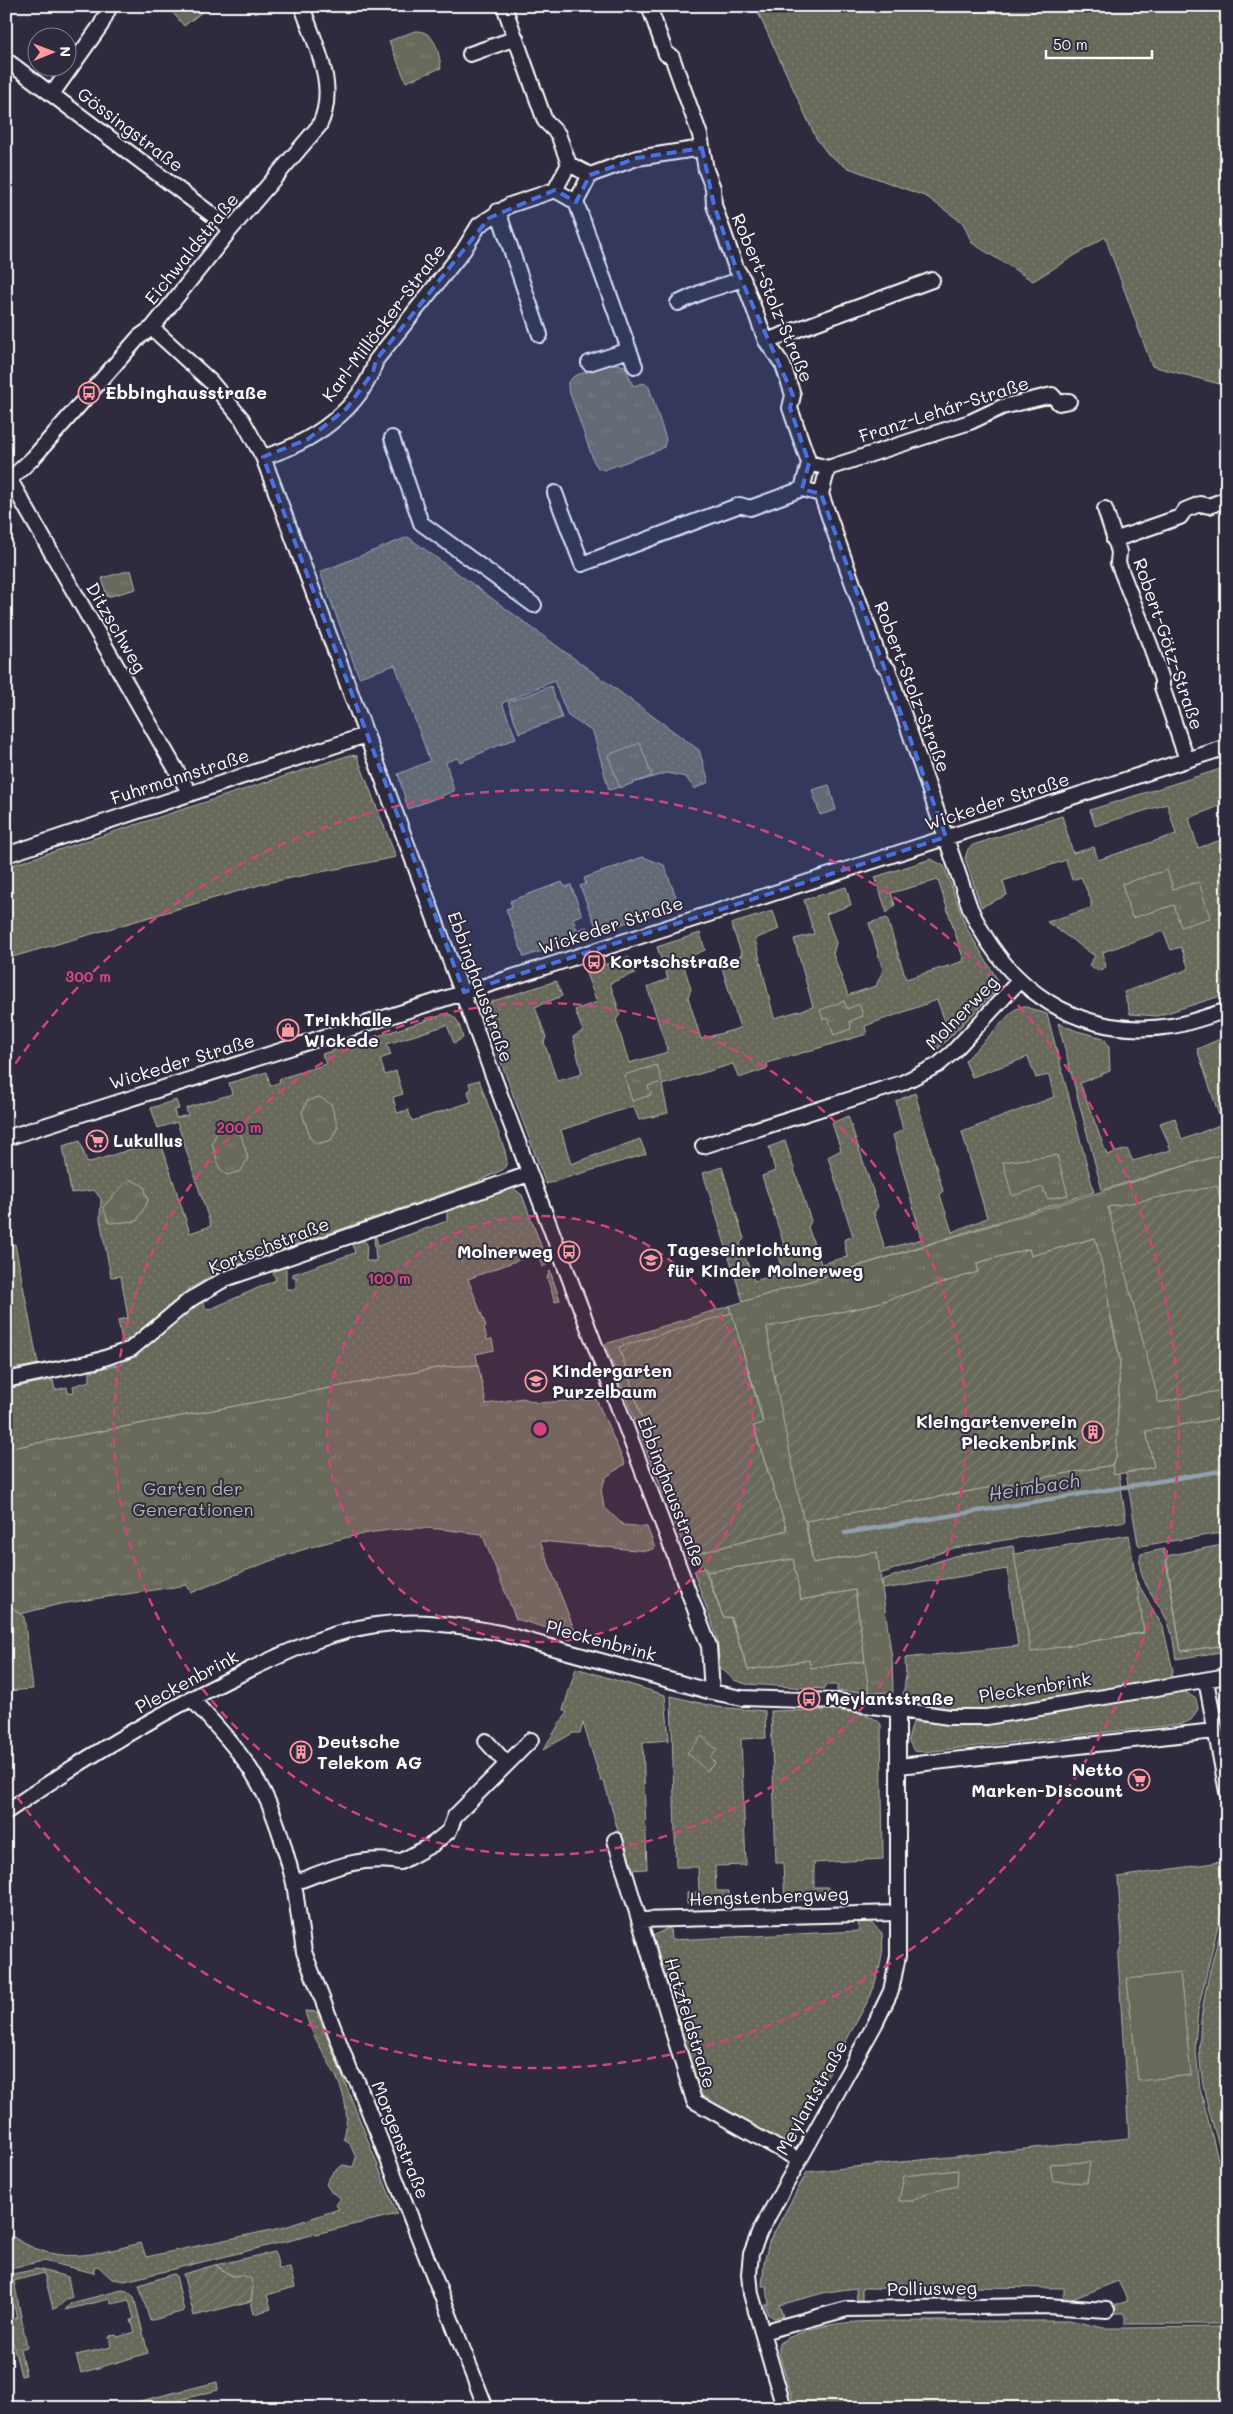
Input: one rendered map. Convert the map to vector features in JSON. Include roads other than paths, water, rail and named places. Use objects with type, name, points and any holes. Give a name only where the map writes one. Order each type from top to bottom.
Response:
[{"type":"street","points":[[52,94],[101,25],[110,6]]},
{"type":"street","name":"Eichwaldstraße","points":[[8,482],[33,458],[139,337],[152,328],[231,230],[312,135],[326,113],[328,95],[325,73],[302,6]]},
{"type":"street","points":[[504,6],[546,121],[558,134],[569,164],[590,174],[637,158],[702,148]]},
{"type":"street","name":"Robert-Stolz-Straße","points":[[649,6],[666,54],[672,57],[700,135],[706,170],[713,188],[714,205],[736,268],[743,279],[766,341],[783,365],[793,395],[790,408],[809,463]]},
{"type":"street","points":[[470,54],[516,38]]},
{"type":"street","name":"Gössingstraße","points":[[6,60],[231,230]]},
{"type":"street","points":[[569,164],[555,190],[576,202],[635,366]]},
{"type":"street","points":[[576,202],[590,174]]},
{"type":"street","name":"Karl-Millöcker-Straße","points":[[263,457],[308,440],[347,408],[373,372],[376,360],[463,251],[469,237],[479,225],[498,212],[555,190]]},
{"type":"street","points":[[498,212],[540,335]]},
{"type":"street","points":[[678,303],[702,292],[743,279]]},
{"type":"street","points":[[766,341],[932,280]]},
{"type":"street","name":"Ebbinghausstraße","points":[[152,328],[211,382],[242,419],[263,457],[464,992],[529,1174],[709,1646],[712,1692]]},
{"type":"street","points":[[589,363],[629,350]]},
{"type":"street","name":"Franz-Lehár-Straße","points":[[828,468],[970,422],[1002,407],[1052,395],[1059,402],[1069,401]]},
{"type":"street","points":[[392,438],[421,523],[534,605]]},
{"type":"street","points":[[555,493],[582,564],[740,505],[750,508],[802,489],[821,494],[828,468],[809,463],[802,489]]},
{"type":"street","name":"Ditzschweg","points":[[8,482],[190,794]]},
{"type":"street","name":"Robert-Stolz-Straße","points":[[821,494],[882,663],[888,669],[970,908],[981,933],[1019,981],[1058,1008],[1082,1018],[1111,1026],[1137,1028],[1170,1026],[1227,1010]]},
{"type":"street","points":[[1114,540],[1180,517],[1185,510],[1200,504],[1209,506],[1227,499]]},
{"type":"street","name":"Robert-Götz-Straße","points":[[1105,509],[1119,552],[1118,564],[1151,648],[1187,760]]},
{"type":"street","name":"Fuhrmannstraße","points":[[6,855],[366,735]]},
{"type":"street","name":"Wickeder Straße","points":[[6,1138],[1227,747]]},
{"type":"street","name":"Molnerweg","points":[[703,1146],[902,1083],[925,1072],[953,1052],[1019,981]]},
{"type":"street","name":"Kortschstraße","points":[[6,1380],[116,1356],[141,1342],[191,1300],[225,1279],[529,1174]]},
{"type":"street","name":"Pleckenbrink","points":[[6,1812],[53,1780],[191,1698],[298,1647],[335,1634],[374,1625],[400,1622],[462,1626],[500,1633],[712,1692],[742,1698],[821,1700],[948,1717],[987,1717],[1227,1676]]},
{"type":"street","points":[[1206,1680],[1214,1731],[1227,1792]]},
{"type":"street","name":"Morgenstraße","points":[[191,1698],[240,1756],[258,1781],[282,1842],[294,1883],[300,1932],[313,1979],[351,2073],[357,2081],[486,2408]]},
{"type":"street","name":"Meylantstraße","points":[[784,2408],[751,2294],[749,2274],[751,2254],[760,2231],[875,2024],[891,1991],[898,1956],[898,1709]]},
{"type":"street","points":[[899,1766],[1214,1731]]},
{"type":"street","points":[[294,1883],[339,1865],[382,1858],[400,1862],[423,1850],[449,1831],[454,1816],[531,1740]]},
{"type":"street","points":[[486,1742],[507,1764]]},
{"type":"street","name":"Hatzfeldstraße","points":[[615,1840],[694,2101],[799,2160]]},
{"type":"street","name":"Hengstenbergweg","points":[[640,1920],[898,1913]]},
{"type":"street","name":"Polliusweg","points":[[762,2332],[847,2309],[1046,2306],[1107,2310]]},
{"type":"waterway","name":"Heimbach","points":[[845,1533],[1227,1470]]},
{"type":"place","name":"Ebbinghausstraße","points":[[89,393]]},
{"type":"place","name":"Kortschstraße","points":[[594,962]]},
{"type":"place","name":"Trinkhalle Wickede","points":[[288,1030]]},
{"type":"place","name":"Lukullus","points":[[97,1141]]},
{"type":"place","name":"Molnerweg","points":[[569,1252]]},
{"type":"place","name":"Tageseinrichtung für Kinder Molnerweg","points":[[651,1260]]},
{"type":"place","name":"Kindergarten Purzelbaum","points":[[536,1381]]},
{"type":"place","name":"Kleingartenverein Pleckenbrink","points":[[1093,1432]]},
{"type":"place","name":"Meylantstraße","points":[[809,1699]]},
{"type":"place","name":"Deutsche Telekom AG","points":[[301,1752]]},
{"type":"place","name":"Netto Marken-Discount","points":[[1139,1780]]},
{"type":"park label","name":"Garten der Generationen","points":[[193,1499]]}]
